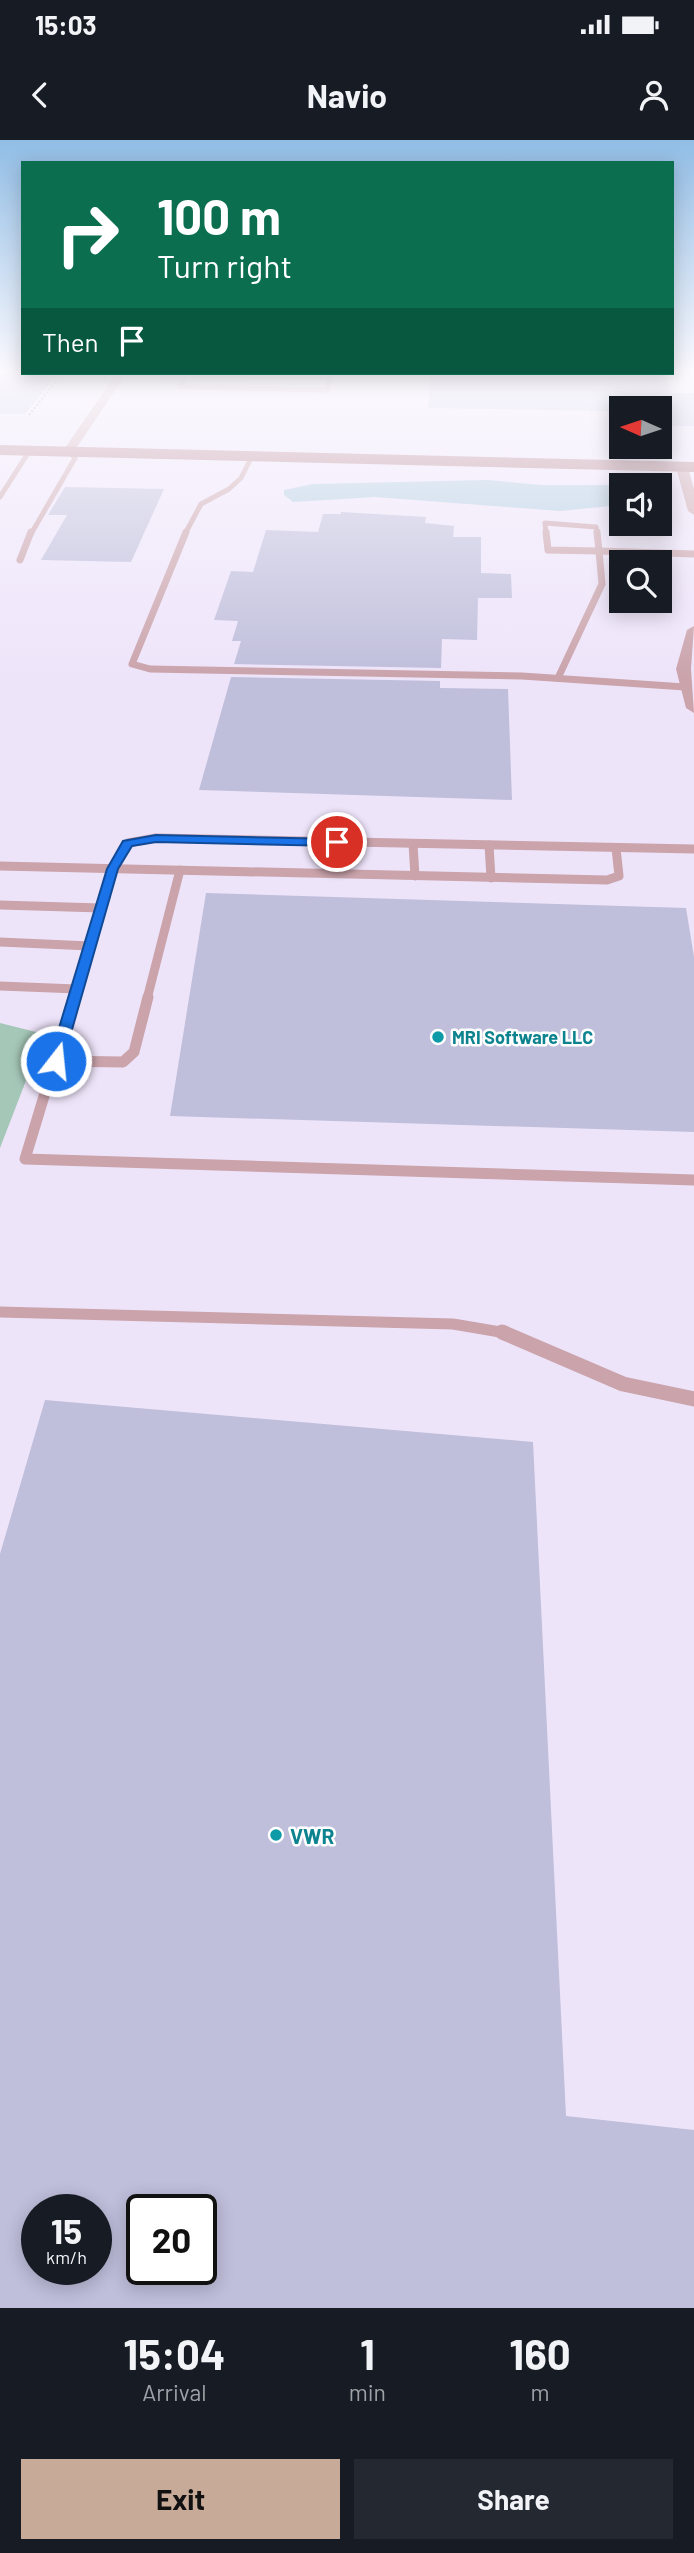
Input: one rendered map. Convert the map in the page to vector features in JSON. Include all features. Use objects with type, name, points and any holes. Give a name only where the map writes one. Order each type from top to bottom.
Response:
[{"type":"street","points":[[689,475],[694,510]]},
{"type":"street","points":[[694,630],[690,650],[682,658],[685,687],[694,708]]},
{"type":"lane","points":[[0,497],[14,475]]},
{"type":"lane","points":[[20,560],[31,539],[31,532],[65,475]]},
{"type":"lane","points":[[242,475],[229,489],[201,504],[132,664],[150,669],[558,678],[685,687]]},
{"type":"lane","points":[[558,678],[602,584],[599,551],[596,527],[545,523],[548,550],[599,551],[694,554]]},
{"type":"lane","points":[[694,849],[156,838],[128,843],[113,869],[25,1159],[694,1180]]},
{"type":"lane","points":[[413,844],[415,876]]},
{"type":"lane","points":[[489,845],[491,877]]},
{"type":"lane","points":[[0,866],[607,880],[619,876],[616,848]]},
{"type":"lane","points":[[56,1061],[123,1062],[134,1052],[180,870]]},
{"type":"lane","points":[[0,905],[101,908]]},
{"type":"lane","points":[[0,942],[90,946]]},
{"type":"lane","points":[[0,986],[77,989]]},
{"type":"lane","points":[[0,1312],[453,1324],[501,1331],[623,1384],[694,1399]]},
{"type":"shaded area","points":[[0,475],[609,475],[609,536],[672,536],[672,475],[694,475],[694,2308],[0,2308]]},
{"type":"green space","points":[[0,1023],[44,1034],[0,1148]]},
{"type":"water","points":[[488,480],[540,485],[609,485],[609,506],[560,511],[375,497],[293,502],[284,495],[284,490],[313,484]]},
{"type":"building","points":[[65,487],[164,489],[131,562],[41,560],[67,515],[48,515]]},
{"type":"building","points":[[341,512],[426,517],[425,523],[454,526],[453,537],[481,537],[481,573],[511,574],[512,598],[478,598],[477,640],[442,639],[441,668],[234,664],[241,641],[232,641],[238,621],[214,620],[231,571],[253,572],[266,530],[318,532],[323,514]]},
{"type":"building","points":[[231,677],[440,681],[440,688],[508,689],[512,800],[199,790]]},
{"type":"building","name":"MRI Software LLC","points":[[206,893],[686,908],[694,957],[694,1132],[170,1116]]},
{"type":"building","name":"VWR","points":[[45,1400],[533,1442],[566,2116],[694,2130],[694,2308],[0,2308],[0,1554]]},
{"type":"place","name":"MRI Software LLC","points":[[438,1037]]},
{"type":"place","name":"VWR","points":[[276,1835]]},
{"type":"route","points":[[56,1061],[113,869],[119,854],[128,843],[156,838],[337,842]]}]
